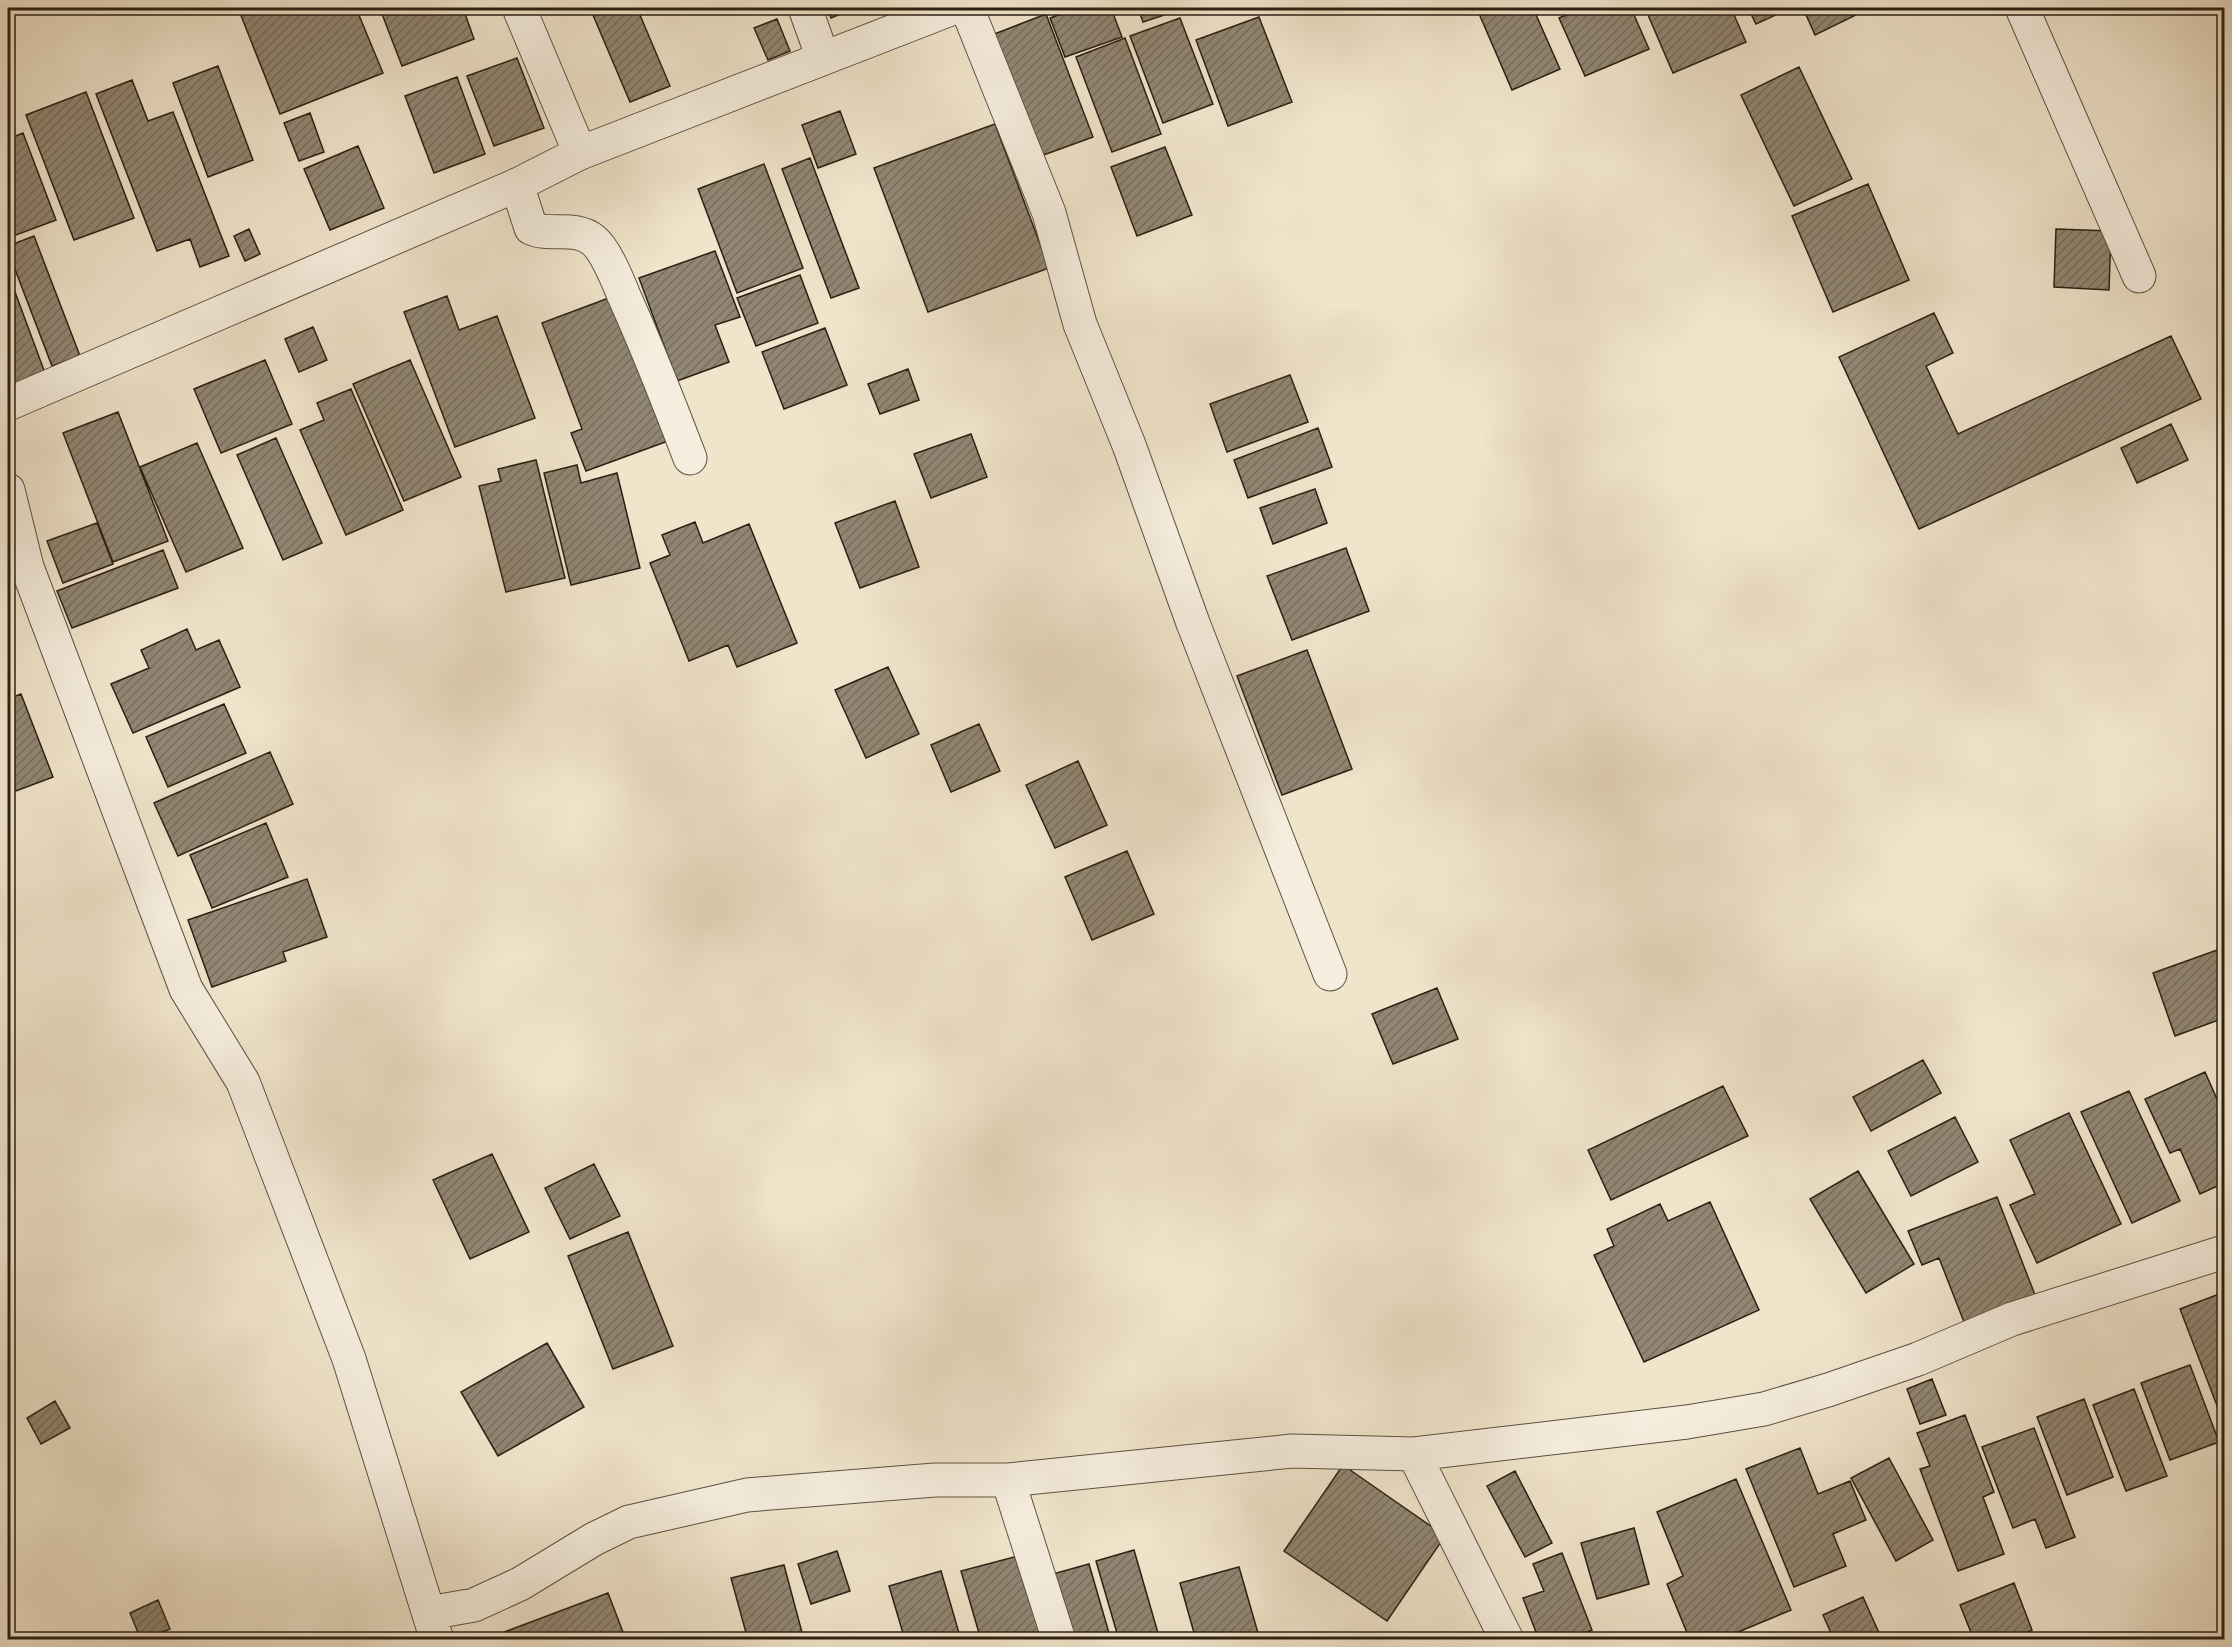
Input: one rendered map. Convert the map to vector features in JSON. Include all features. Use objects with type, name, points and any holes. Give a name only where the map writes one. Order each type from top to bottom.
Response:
[{"type":"street","points":[[519,8],[580,153]]},
{"type":"street","points":[[805,8],[823,57]]},
{"type":"street","points":[[8,404],[517,185],[580,153],[952,8]]},
{"type":"street","points":[[967,8],[1048,213],[1080,324],[1129,445],[1193,623],[1330,974]]},
{"type":"street","points":[[2022,8],[2139,276]]},
{"type":"street","points":[[517,185],[531,228],[538,232],[565,232],[588,237],[594,240],[611,266],[652,357],[690,458]]},
{"type":"street","points":[[8,490],[27,567],[186,990],[243,1082],[349,1359],[433,1626],[529,1579],[594,1539],[629,1522],[747,1495],[934,1480],[1008,1480],[1292,1451],[1414,1454],[1687,1422],[1764,1408],[1828,1390],[1918,1359],[2012,1319],[2224,1252]]},
{"type":"street","points":[[1414,1454],[1507,1640]]},
{"type":"street","points":[[1008,1480],[1059,1640]]},
{"type":"building","points":[[238,8],[356,8],[383,73],[280,114]]},
{"type":"building","points":[[400,8],[463,8],[474,39],[402,66],[382,14]]},
{"type":"building","points":[[590,8],[637,8],[670,86],[630,102]]},
{"type":"building","points":[[827,8],[855,8],[831,18]]},
{"type":"building","points":[[1078,8],[1111,8],[1122,37],[1065,57],[1050,18]]},
{"type":"building","points":[[1138,8],[1168,8],[1170,13],[1143,22]]},
{"type":"building","points":[[1533,8],[1560,69],[1512,90],[1477,9]]},
{"type":"building","points":[[1584,8],[1631,8],[1649,49],[1585,76],[1559,18]]},
{"type":"building","points":[[1645,8],[1731,8],[1746,42],[1673,73]]},
{"type":"building","points":[[1748,8],[1791,8],[1756,24]]},
{"type":"building","points":[[1803,8],[1853,8],[1856,15],[1815,35]]},
{"type":"building","points":[[1046,14],[1093,137],[1038,157],[992,35]]},
{"type":"building","points":[[1259,17],[1292,102],[1228,126],[1196,40]]},
{"type":"building","points":[[1180,18],[1213,104],[1163,123],[1130,36]]},
{"type":"building","points":[[777,19],[790,51],[768,60],[754,28]]},
{"type":"building","points":[[1125,38],[1161,134],[1112,152],[1076,57]]},
{"type":"building","points":[[517,58],[544,128],[494,146],[467,76]]},
{"type":"building","points":[[218,66],[253,160],[208,177],[173,83]]},
{"type":"building","points":[[1799,67],[1852,179],[1794,206],[1741,95]]},
{"type":"building","points":[[457,77],[485,154],[434,173],[405,96]]},
{"type":"building","points":[[132,80],[148,121],[173,112],[229,256],[200,267],[190,239],[157,251],[96,94]]},
{"type":"building","points":[[86,92],[134,218],[74,240],[26,115]]},
{"type":"building","points":[[840,111],[856,154],[818,168],[802,125]]},
{"type":"building","points":[[310,113],[324,152],[299,161],[284,123]]},
{"type":"building","points":[[995,124],[1049,268],[928,312],[874,168]]},
{"type":"building","points":[[23,133],[56,220],[8,238],[8,139]]},
{"type":"building","points":[[358,146],[384,208],[330,230],[304,169]]},
{"type":"building","points":[[1165,147],[1192,215],[1137,236],[1111,167]]},
{"type":"building","points":[[810,158],[859,288],[831,298],[782,169]]},
{"type":"building","points":[[764,164],[803,268],[737,293],[698,189]]},
{"type":"building","points":[[1868,184],[1909,280],[1833,312],[1792,216]]},
{"type":"building","points":[[249,229],[260,254],[245,261],[234,236]]},
{"type":"building","points":[[2056,229],[2111,231],[2109,290],[2054,287]]},
{"type":"building","points":[[34,236],[80,356],[52,366],[8,251],[8,246]]},
{"type":"building","points":[[715,251],[740,317],[715,325],[729,362],[677,381],[639,278]]},
{"type":"building","points":[[8,273],[45,373],[10,386],[8,380]]},
{"type":"building","points":[[800,275],[818,323],[756,346],[737,298]]},
{"type":"building","points":[[447,296],[459,330],[497,316],[535,418],[455,447],[404,312]]},
{"type":"building","points":[[614,296],[668,441],[586,471],[571,433],[582,429],[542,323]]},
{"type":"building","points":[[1934,313],[1953,353],[1926,366],[1958,434],[2171,336],[2201,399],[1919,529],[1839,357]]},
{"type":"building","points":[[313,327],[327,360],[299,372],[285,339]]},
{"type":"building","points":[[825,328],[847,385],[784,409],[762,352]]},
{"type":"building","points":[[265,360],[292,424],[221,453],[194,389]]},
{"type":"building","points":[[410,360],[461,477],[404,501],[353,384]]},
{"type":"building","points":[[908,369],[919,400],[880,414],[868,384]]},
{"type":"building","points":[[1290,375],[1308,422],[1227,452],[1210,404]]},
{"type":"building","points":[[351,389],[403,510],[346,535],[300,430],[324,420],[317,403]]},
{"type":"building","points":[[118,412],[168,541],[113,562],[63,433]]},
{"type":"building","points":[[2171,424],[2188,460],[2137,483],[2121,448]]},
{"type":"building","points":[[1318,428],[1332,467],[1248,498],[1234,460]]},
{"type":"building","points":[[971,434],[987,477],[931,498],[914,454]]},
{"type":"building","points":[[276,438],[322,543],[283,560],[237,455]]},
{"type":"building","points":[[197,443],[243,548],[186,572],[140,467]]},
{"type":"building","points":[[536,460],[565,578],[506,592],[479,486],[501,481],[498,469]]},
{"type":"building","points":[[577,465],[581,483],[617,473],[640,568],[571,585],[544,473]]},
{"type":"building","points":[[1315,489],[1327,523],[1273,544],[1260,508]]},
{"type":"building","points":[[895,501],[919,567],[860,588],[835,523]]},
{"type":"building","points":[[695,522],[703,543],[749,524],[797,643],[737,667],[728,645],[689,661],[650,563],[670,555],[662,535]]},
{"type":"building","points":[[97,523],[113,564],[63,583],[47,541]]},
{"type":"building","points":[[1346,548],[1369,611],[1292,640],[1267,576]]},
{"type":"building","points":[[163,550],[178,588],[72,628],[57,591]]},
{"type":"building","points":[[187,629],[196,650],[219,640],[240,687],[133,733],[111,684],[149,668],[141,650]]},
{"type":"building","points":[[1307,650],[1352,769],[1282,795],[1237,676]]},
{"type":"building","points":[[888,667],[919,734],[866,758],[835,690]]},
{"type":"building","points":[[21,694],[53,777],[8,794],[8,699]]},
{"type":"building","points":[[224,704],[246,753],[168,787],[146,737]]},
{"type":"building","points":[[979,724],[1000,771],[951,792],[931,745]]},
{"type":"building","points":[[270,752],[293,804],[178,856],[154,803]]},
{"type":"building","points":[[1078,761],[1107,825],[1055,848],[1026,785]]},
{"type":"building","points":[[266,823],[288,877],[212,908],[190,855]]},
{"type":"building","points":[[1127,851],[1154,914],[1092,940],[1065,877]]},
{"type":"building","points":[[307,879],[327,937],[283,952],[286,961],[212,987],[188,920]]},
{"type":"building","points":[[2220,949],[2224,961],[2224,1018],[2175,1036],[2153,973]]},
{"type":"building","points":[[1437,988],[1458,1039],[1393,1064],[1372,1014]]},
{"type":"building","points":[[1923,1060],[1941,1093],[1871,1131],[1853,1097]]},
{"type":"building","points":[[2205,1072],[2224,1115],[2224,1183],[2200,1194],[2180,1149],[2170,1153],[2145,1099]]},
{"type":"building","points":[[1723,1086],[1748,1136],[1611,1200],[1588,1150]]},
{"type":"building","points":[[2129,1091],[2180,1201],[2132,1223],[2081,1112]]},
{"type":"building","points":[[2069,1113],[2121,1224],[2037,1263],[2010,1205],[2035,1194],[2010,1140]]},
{"type":"building","points":[[1955,1117],[1978,1162],[1911,1196],[1888,1151]]},
{"type":"building","points":[[492,1154],[529,1232],[470,1259],[433,1180]]},
{"type":"building","points":[[594,1164],[620,1216],[570,1239],[545,1188]]},
{"type":"building","points":[[1858,1171],[1914,1264],[1866,1293],[1810,1199]]},
{"type":"building","points":[[1997,1197],[2035,1295],[1964,1322],[1939,1258],[1922,1265],[1908,1231]]},
{"type":"building","points":[[1710,1202],[1759,1310],[1644,1362],[1594,1255],[1614,1246],[1607,1229],[1660,1204],[1668,1221]]},
{"type":"building","points":[[628,1232],[673,1346],[613,1369],[568,1256]]},
{"type":"building","points":[[2224,1292],[2224,1424],[2180,1309]]},
{"type":"building","points":[[547,1343],[584,1407],[498,1456],[461,1392]]},
{"type":"building","points":[[2190,1365],[2219,1442],[2170,1460],[2141,1383]]},
{"type":"building","points":[[1932,1379],[1946,1415],[1920,1424],[1907,1389]]},
{"type":"building","points":[[2134,1389],[2167,1476],[2126,1491],[2093,1405]]},
{"type":"building","points":[[2084,1399],[2113,1477],[2067,1495],[2037,1417]]},
{"type":"building","points":[[55,1401],[70,1428],[41,1444],[27,1418]]},
{"type":"building","points":[[1965,1415],[1994,1492],[1983,1497],[2004,1554],[1958,1571],[1920,1469],[1930,1466],[1917,1433]]},
{"type":"building","points":[[2034,1428],[2075,1537],[2046,1548],[2035,1519],[2013,1528],[1982,1447]]},
{"type":"building","points":[[1800,1448],[1818,1494],[1850,1481],[1866,1520],[1833,1534],[1846,1566],[1794,1587],[1746,1469]]},
{"type":"building","points":[[1889,1458],[1933,1540],[1896,1561],[1851,1478]]},
{"type":"building","points":[[1343,1465],[1445,1536],[1387,1621],[1284,1551]]},
{"type":"building","points":[[1515,1471],[1552,1543],[1525,1557],[1487,1486]]},
{"type":"building","points":[[1736,1479],[1791,1610],[1719,1640],[1690,1640],[1667,1584],[1683,1576],[1657,1512]]},
{"type":"building","points":[[1634,1528],[1649,1584],[1597,1599],[1581,1543]]},
{"type":"building","points":[[1134,1550],[1160,1640],[1119,1640],[1096,1561]]},
{"type":"building","points":[[837,1551],[850,1591],[811,1604],[798,1564]]},
{"type":"building","points":[[1562,1553],[1592,1630],[1567,1640],[1539,1640],[1523,1598],[1544,1591],[1533,1564]]},
{"type":"building","points":[[1018,1556],[1043,1640],[981,1640],[961,1571]]},
{"type":"building","points":[[1089,1564],[1111,1640],[1071,1640],[1053,1574]]},
{"type":"building","points":[[784,1565],[804,1640],[748,1640],[731,1578]]},
{"type":"building","points":[[1239,1567],[1260,1640],[1196,1640],[1180,1583]]},
{"type":"building","points":[[941,1571],[961,1640],[905,1640],[889,1586]]},
{"type":"building","points":[[2014,1583],[2032,1630],[2013,1638],[2014,1640],[1974,1640],[1960,1605]]},
{"type":"building","points":[[608,1593],[626,1640],[492,1640],[491,1637]]},
{"type":"building","points":[[1863,1597],[1879,1633],[1864,1640],[1834,1640],[1823,1615]]},
{"type":"building","points":[[158,1600],[170,1629],[141,1640],[130,1613]]},
{"type":"building","points":[[394,1634],[397,1640],[384,1640]]},
{"type":"building","points":[[1594,1635],[1596,1640],[1581,1640]]}]
